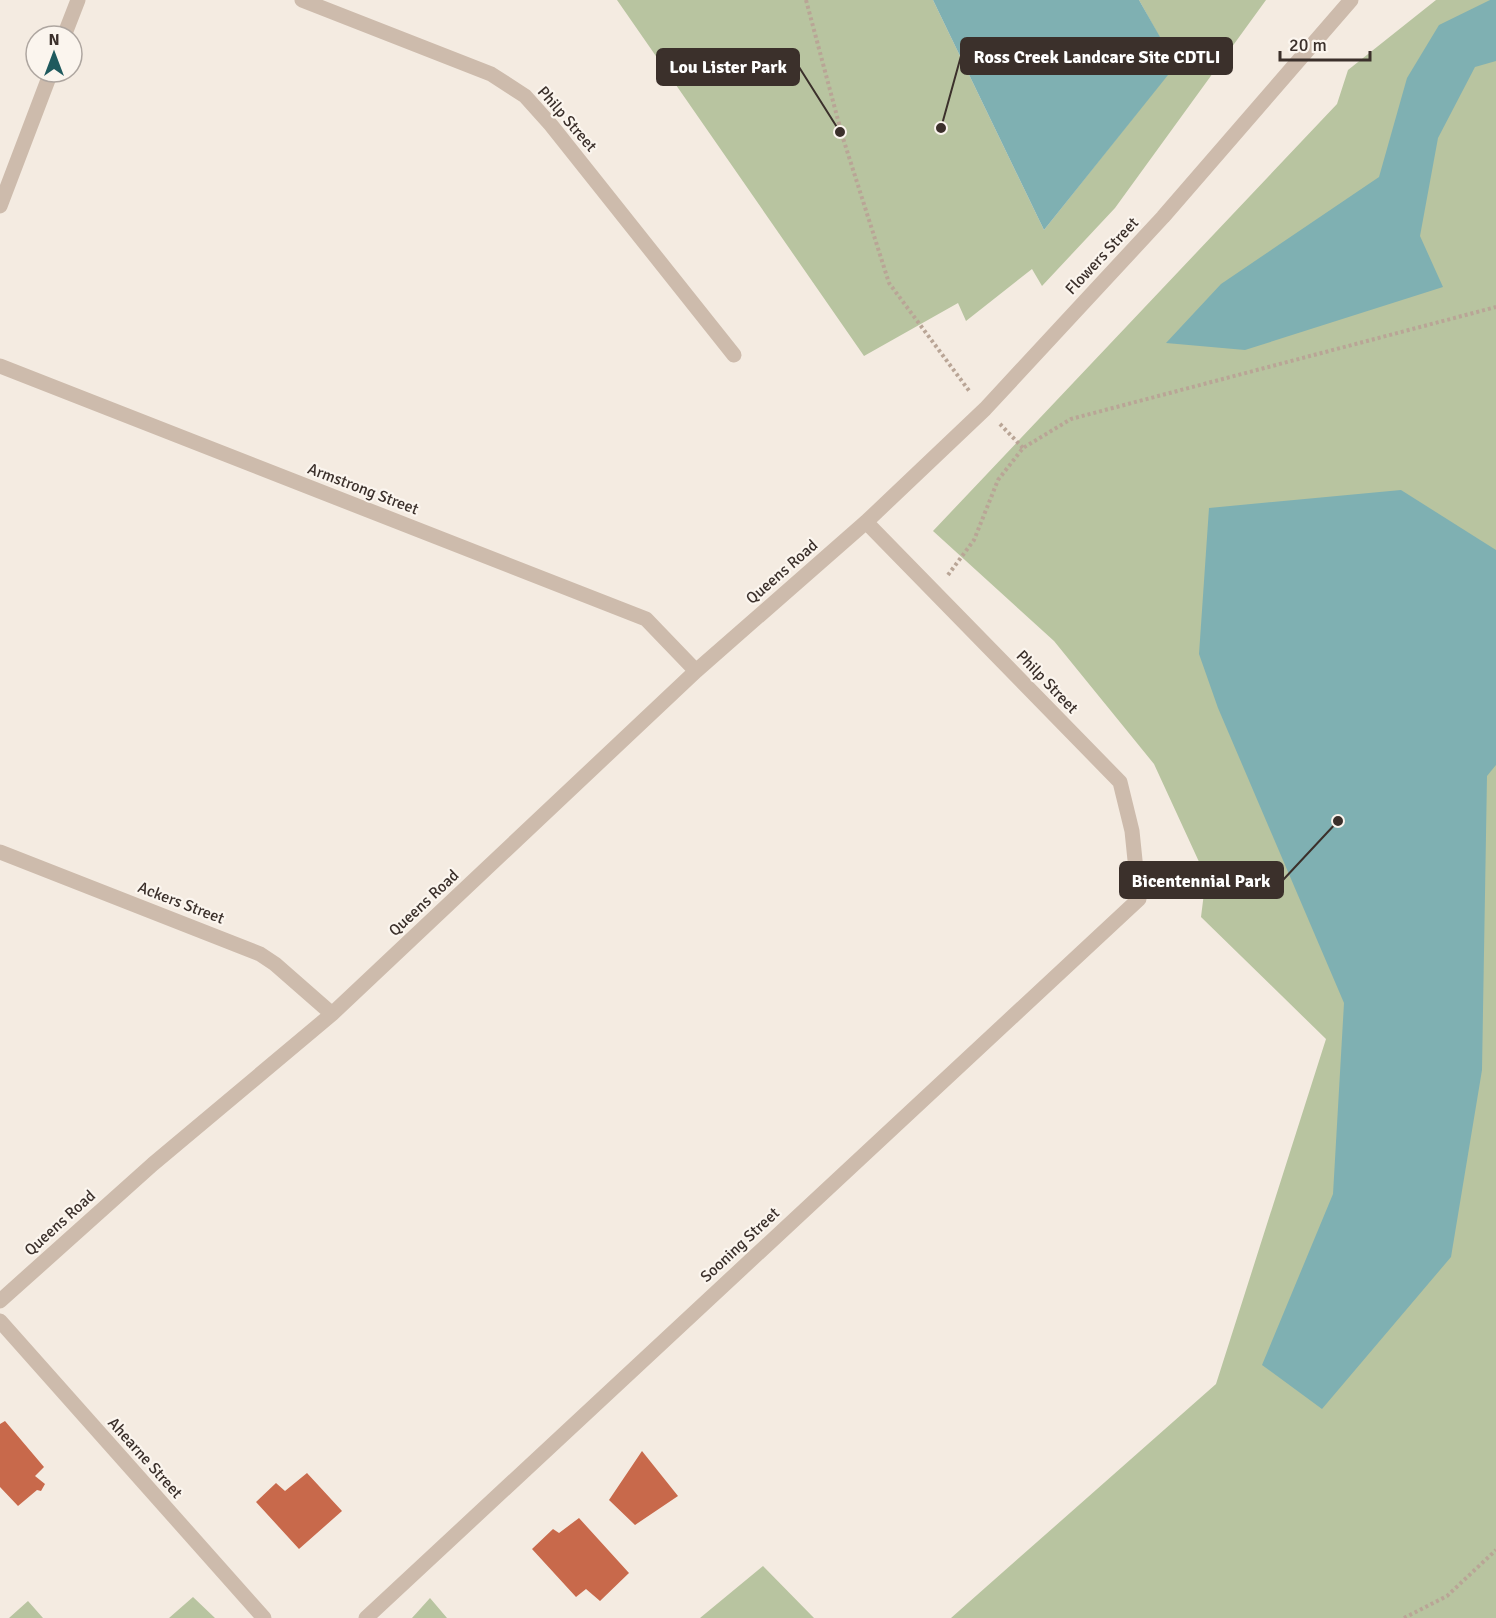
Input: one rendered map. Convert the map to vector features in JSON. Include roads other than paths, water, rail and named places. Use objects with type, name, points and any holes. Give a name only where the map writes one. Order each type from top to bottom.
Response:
[{"type":"street","points":[[69,24],[78,0]]},
{"type":"street","name":"Philp Street","points":[[302,0],[492,74],[525,96],[551,125],[734,355]]},
{"type":"street","name":"Flowers Street","points":[[866,522],[986,410],[1163,217],[1351,0]]},
{"type":"street","points":[[0,206],[46,84]]},
{"type":"street","name":"Armstrong Street","points":[[0,366],[646,619],[696,671]]},
{"type":"street","name":"Philp Street","points":[[866,522],[1120,782],[1132,831],[1139,899]]},
{"type":"street","name":"Queens Road","points":[[0,1301],[153,1164],[332,1014],[696,671],[866,522]]},
{"type":"street","name":"Ackers Street","points":[[0,852],[260,954],[282,969],[332,1014]]},
{"type":"street","name":"Sooning Street","points":[[366,1618],[1139,899]]},
{"type":"street","name":"Ahearne Street","points":[[0,1322],[264,1618]]},
{"type":"water","points":[[933,0],[1139,0],[1176,65],[1044,230]]},
{"type":"water","points":[[1490,0],[1496,0],[1496,61],[1475,67],[1438,138],[1420,236],[1443,287],[1245,350],[1166,343],[1221,284],[1379,177],[1407,78],[1439,25]]},
{"type":"water","points":[[1401,490],[1496,550],[1496,765],[1487,776],[1482,1070],[1451,1257],[1322,1409],[1262,1365],[1333,1194],[1344,1003],[1218,708],[1199,654],[1209,508]]},
{"type":"place","name":"Ross Creek Landcare Site CDTLI","points":[[941,128]]},
{"type":"place","name":"Lou Lister Park","points":[[840,132]]},
{"type":"place","name":"Bicentennial Park","points":[[1338,821]]}]
